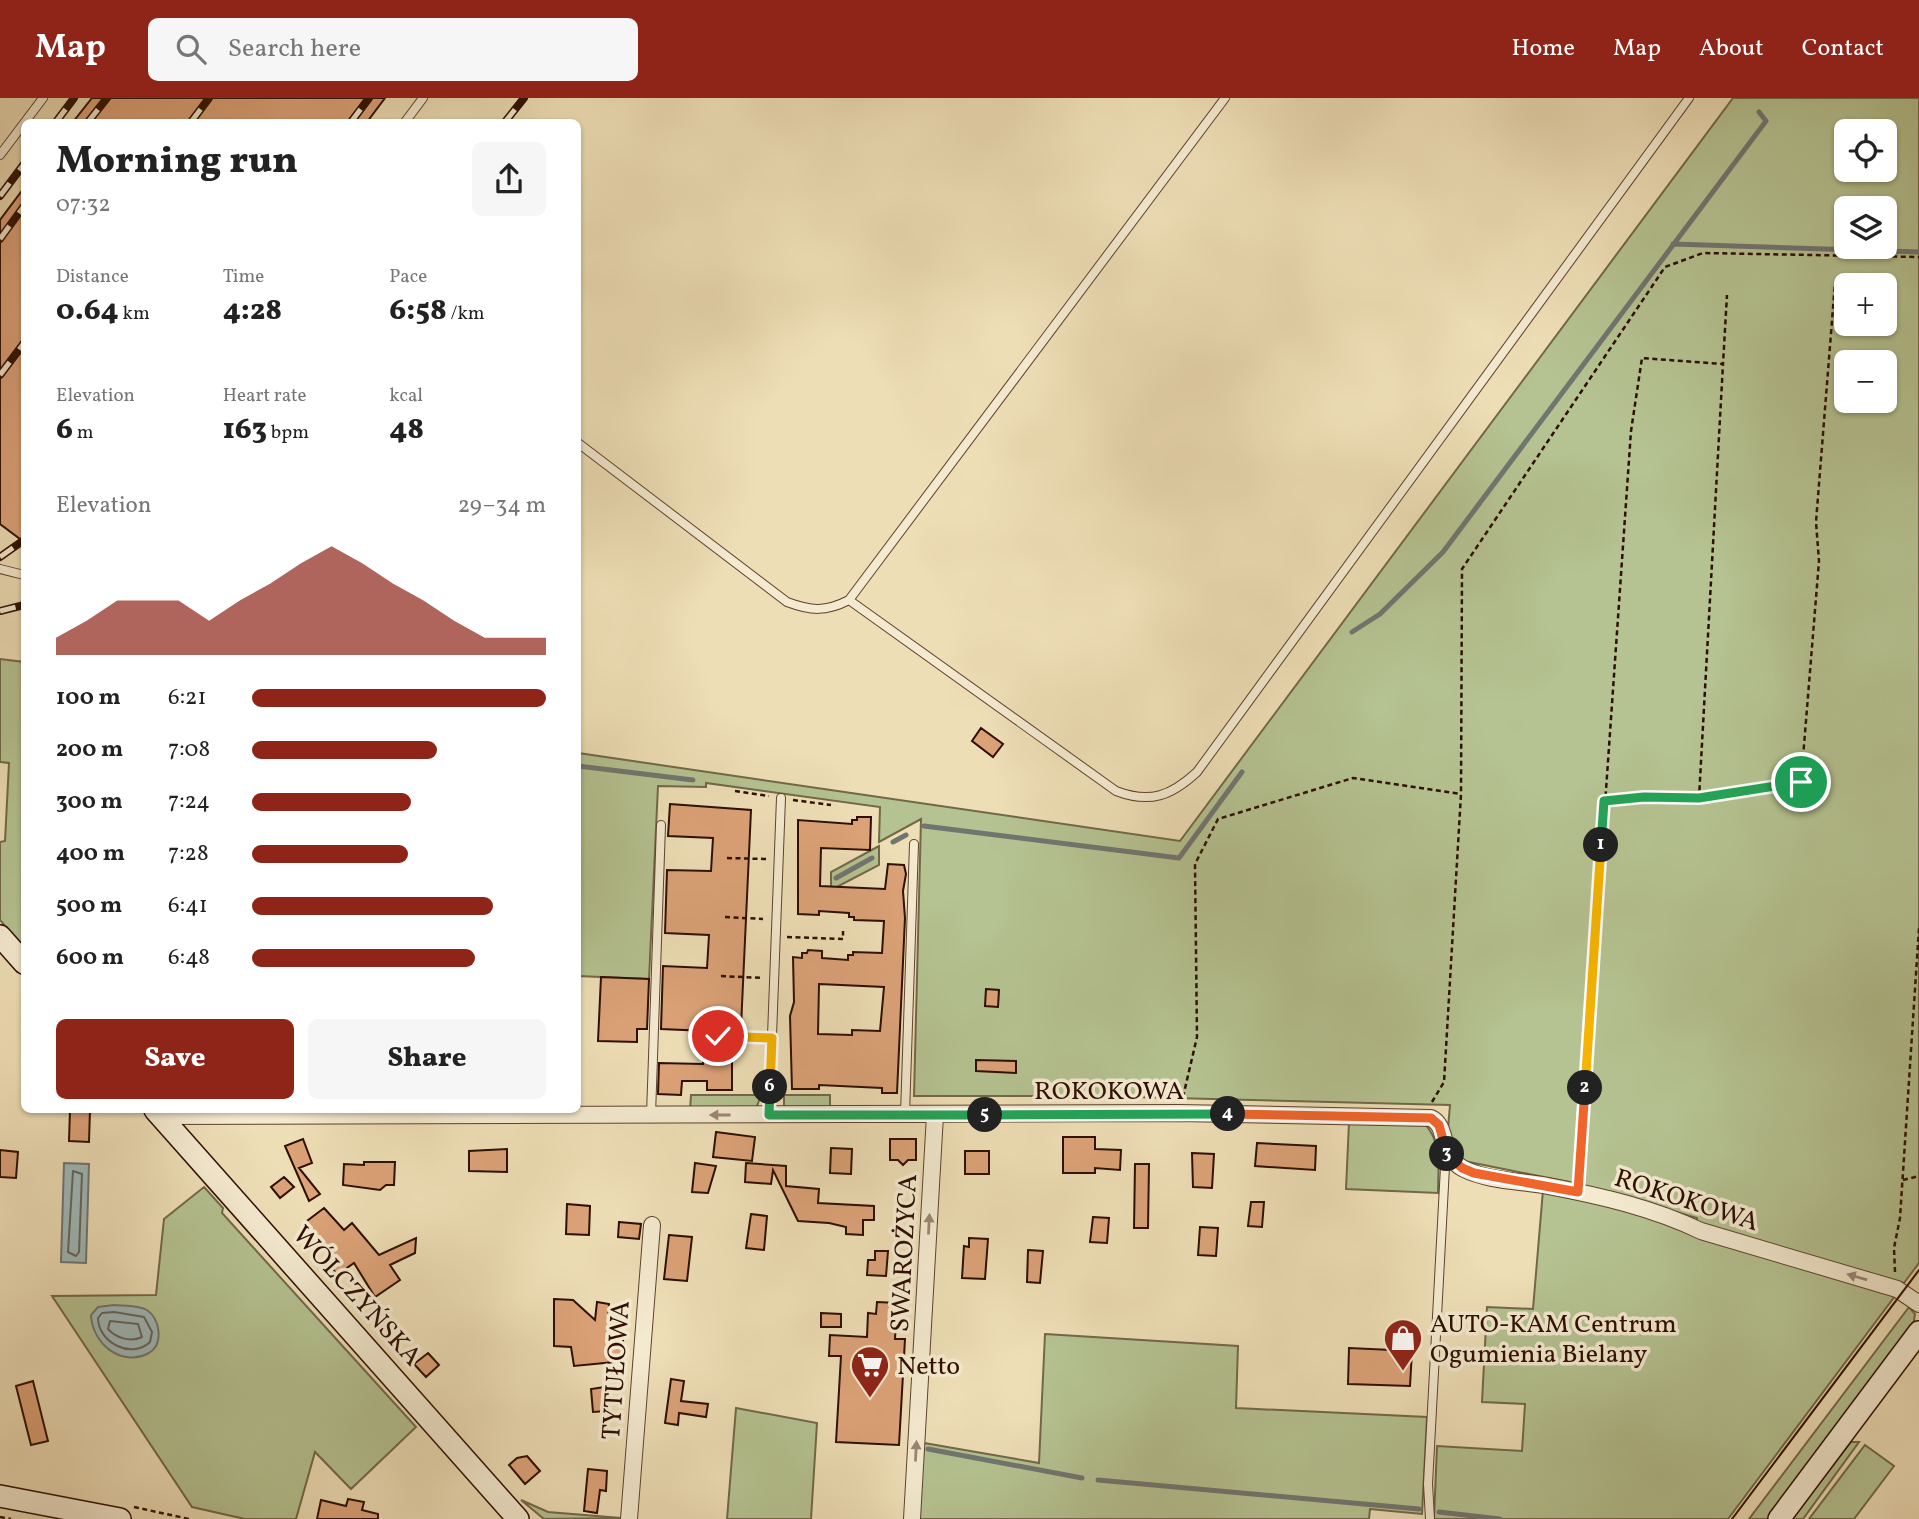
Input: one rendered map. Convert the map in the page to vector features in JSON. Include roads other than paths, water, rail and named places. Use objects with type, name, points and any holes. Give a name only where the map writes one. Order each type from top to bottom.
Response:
[{"type":"street","points":[[0,936],[21,960]]},
{"type":"street","name":"WÓLCZYŃSKA","points":[[158,1113],[518,1519]]},
{"type":"street","name":"ROKOKOWA","points":[[441,1113],[1424,1117],[1436,1120],[1450,1159],[1474,1173],[1578,1192],[1678,1219],[1702,1231],[1897,1289],[1919,1304]]},
{"type":"street","name":"SWAROŻYCA","points":[[912,1519],[935,1115]]},
{"type":"street","name":"TYTUŁOWA","points":[[629,1519],[652,1225]]},
{"type":"street","points":[[1779,1519],[1919,1332]]},
{"type":"street","points":[[0,1496],[120,1519]]},
{"type":"lane","points":[[27,119],[43,98]]},
{"type":"lane","points":[[407,119],[424,98]]},
{"type":"lane","points":[[581,445],[787,602],[807,610],[830,610],[849,600],[1225,98]]},
{"type":"lane","points":[[849,600],[1116,791],[1135,799],[1157,799],[1179,788],[1197,772],[1689,98]]},
{"type":"lane","points":[[0,155],[21,127]]},
{"type":"lane","points":[[0,569],[21,574]]},
{"type":"lane","points":[[769,1115],[782,798]]},
{"type":"lane","points":[[651,1115],[661,825]]},
{"type":"lane","points":[[905,1115],[914,844]]},
{"type":"lane","points":[[1430,1519],[1428,1484],[1444,1181],[1446,1162],[1450,1159]]},
{"type":"water","points":[[64,1163],[89,1164],[86,1263],[61,1262]]},
{"type":"water","points":[[98,1307],[139,1307],[151,1314],[158,1331],[154,1349],[139,1357],[128,1357],[119,1355],[102,1343],[91,1315]]},
{"type":"waterway","points":[[1352,632],[1380,614],[1443,552],[1766,121],[1759,112]]},
{"type":"waterway","points":[[1673,244],[1919,252]]},
{"type":"waterway","points":[[581,766],[693,780]]},
{"type":"waterway","points":[[924,826],[1179,858],[1242,772]]},
{"type":"waterway","points":[[893,842],[906,835]]},
{"type":"waterway","points":[[836,878],[872,858]]},
{"type":"waterway","points":[[928,1449],[1082,1478]]},
{"type":"waterway","points":[[1098,1480],[1419,1509]]},
{"type":"waterway","points":[[1439,1512],[1500,1519]]},
{"type":"tram line","points":[[1732,1519],[1919,1270]]},
{"type":"railway","points":[[58,119],[74,98]]},
{"type":"railway","points":[[90,119],[107,98]]},
{"type":"railway","points":[[193,119],[209,98]]},
{"type":"railway","points":[[353,119],[369,98]]},
{"type":"railway","points":[[507,119],[524,98]]},
{"type":"railway","points":[[0,196],[21,168]]},
{"type":"railway","points":[[0,239],[21,210]]},
{"type":"railway","points":[[0,375],[21,347]]},
{"type":"railway","points":[[0,557],[21,542]]},
{"type":"railway","points":[[0,611],[21,606]]},
{"type":"place","name":"AUTO-KAM Centrum Ogumienia Bielany","points":[[1403,1372]]},
{"type":"place","name":"Netto","points":[[870,1399]]}]
